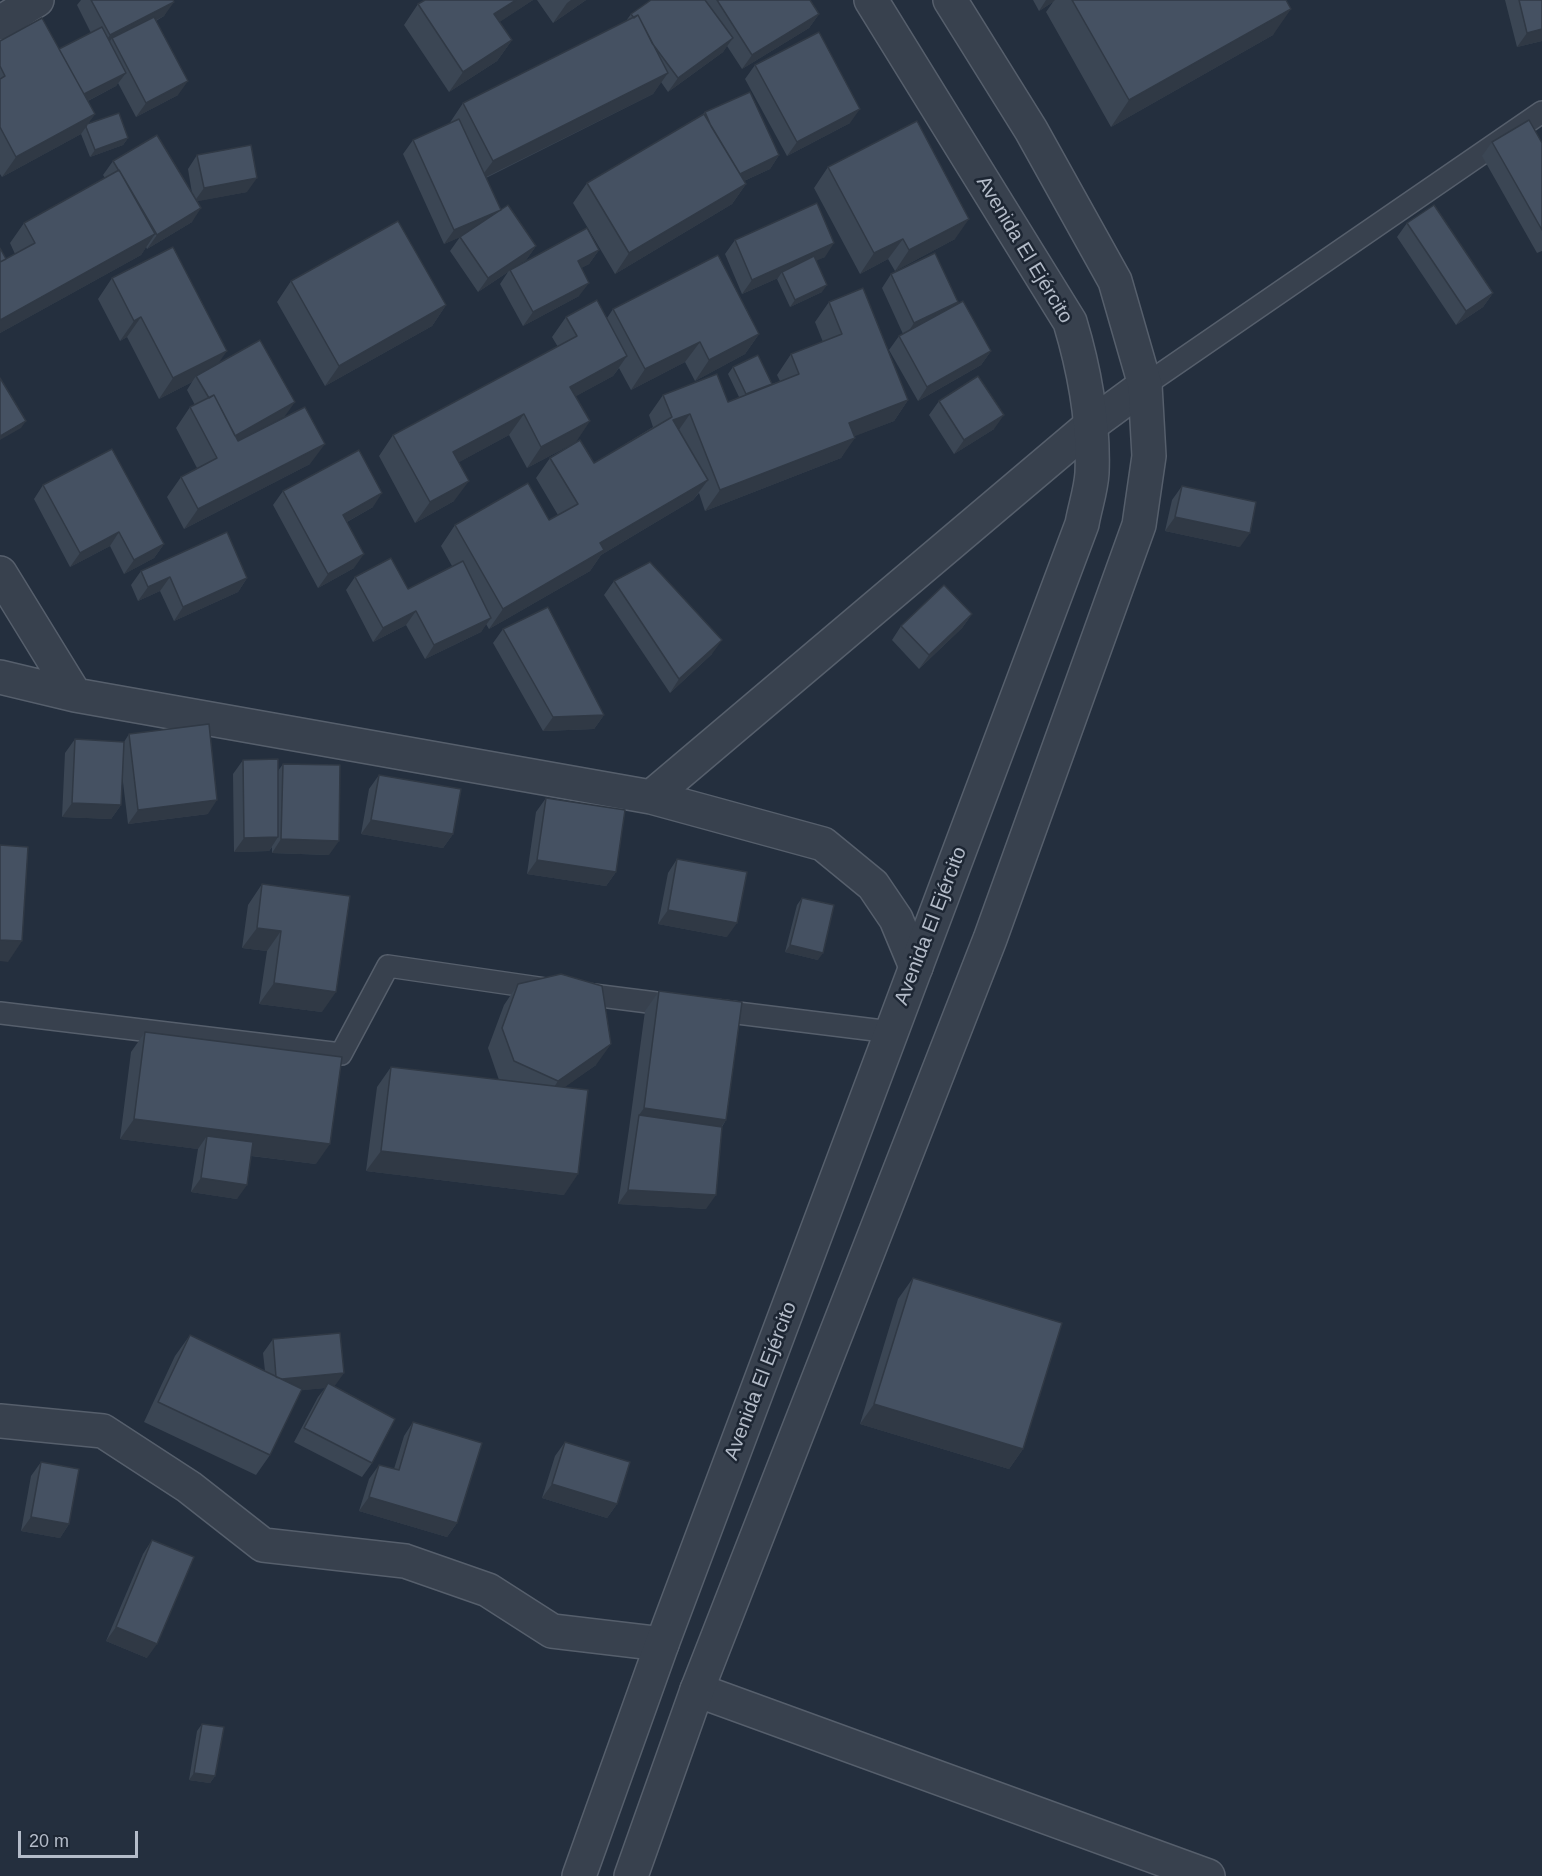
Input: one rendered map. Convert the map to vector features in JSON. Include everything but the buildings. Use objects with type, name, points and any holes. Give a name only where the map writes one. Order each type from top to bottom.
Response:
[{"type":"street","points":[[0,23],[37,0]]},
{"type":"street","name":"Avenida El Ejército","points":[[579,1876],[662,1644],[1082,524],[1092,476],[1092,424],[1084,369],[1070,322],[871,0]]},
{"type":"street","points":[[632,1876],[697,1690],[990,939],[1139,525],[1149,456],[1145,385],[1115,280],[1031,130],[950,0]]},
{"type":"street","points":[[651,797],[1092,424],[1145,385]]},
{"type":"street","points":[[0,573],[75,694]]},
{"type":"street","points":[[0,677],[75,694],[651,797],[823,844],[873,885],[896,919],[916,967]]},
{"type":"street","points":[[0,1421],[103,1431],[189,1486],[263,1545],[405,1561],[488,1590],[552,1631],[662,1644]]},
{"type":"street","points":[[697,1690],[1208,1876]]},
{"type":"lane","points":[[1145,385],[1542,112]]},
{"type":"lane","points":[[0,1012],[341,1054],[388,966],[503,983],[891,1032]]}]
